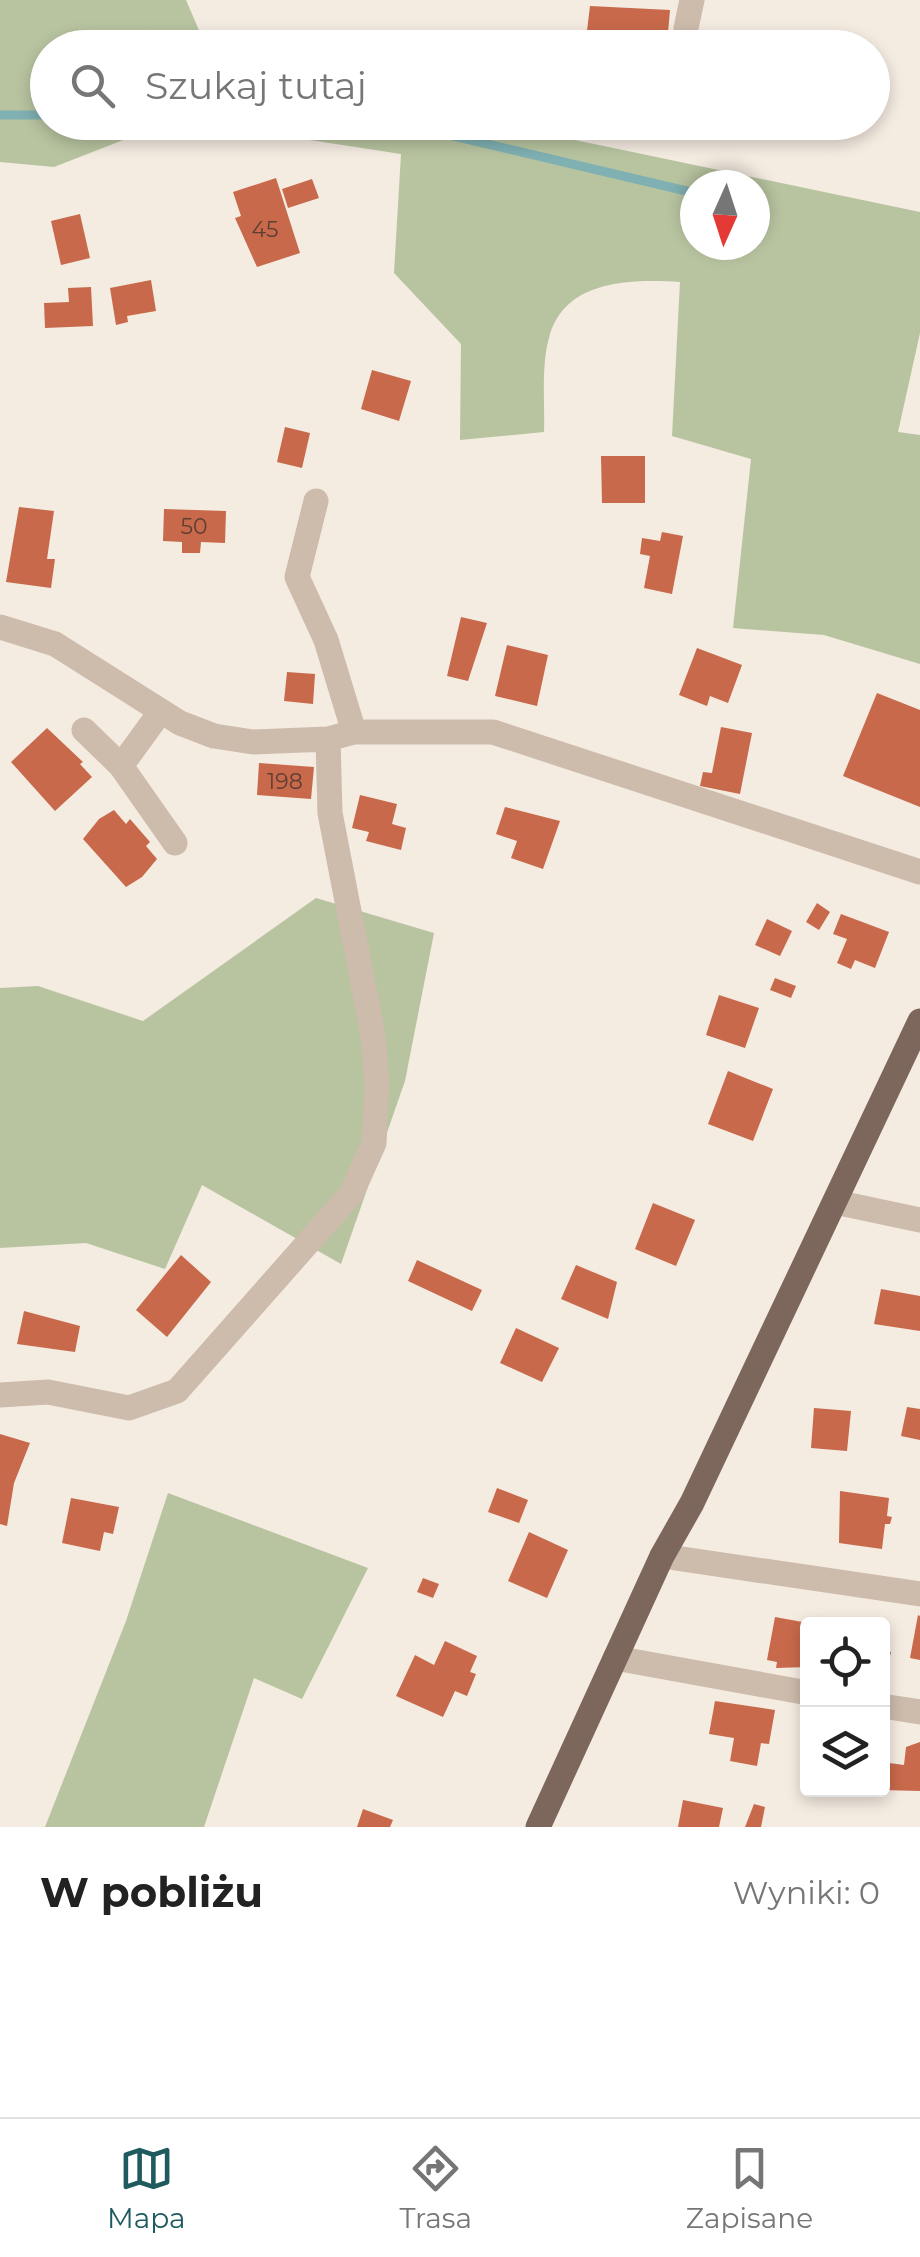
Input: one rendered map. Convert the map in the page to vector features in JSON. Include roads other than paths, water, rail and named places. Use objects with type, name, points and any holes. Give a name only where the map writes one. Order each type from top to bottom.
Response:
[{"type":"main road","points":[[538,1827],[662,1556],[920,1021]]},
{"type":"street","points":[[686,28],[692,0]]},
{"type":"street","points":[[316,500],[297,577],[326,640],[354,732]]},
{"type":"street","points":[[0,627],[55,644],[161,710],[214,736],[253,742],[328,739],[354,732],[493,732],[920,872]]},
{"type":"street","points":[[121,766],[161,710]]},
{"type":"street","points":[[84,730],[121,766],[175,843]]},
{"type":"street","points":[[0,1395],[48,1392],[129,1408],[177,1391],[351,1194],[374,1142],[378,1085],[374,1035],[332,830],[328,739]]},
{"type":"street","points":[[835,1202],[920,1220]]},
{"type":"street","points":[[662,1556],[920,1594]]},
{"type":"street","points":[[615,1658],[800,1691]]},
{"type":"street","points":[[888,1707],[920,1712]]},
{"type":"waterway","points":[[0,115],[30,115]]},
{"type":"waterway","points":[[470,140],[680,189]]}]
